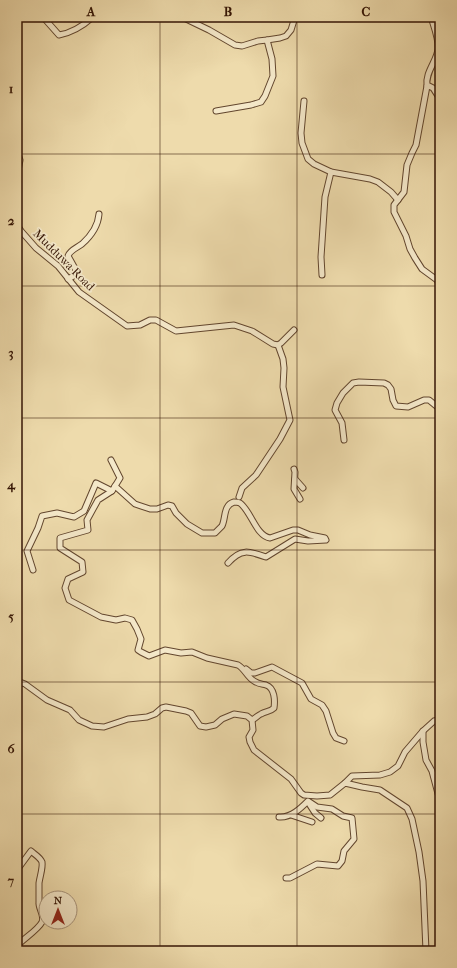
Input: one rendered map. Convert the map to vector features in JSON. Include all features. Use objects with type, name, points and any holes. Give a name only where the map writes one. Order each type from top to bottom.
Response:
[{"type":"street","points":[[43,17],[59,35],[66,34],[88,22],[93,17]]},
{"type":"street","points":[[182,17],[235,45],[242,46],[258,41],[286,36],[291,30],[295,17]]},
{"type":"street","points":[[431,17],[438,43],[438,50],[426,82],[416,145],[407,165],[404,192],[394,205],[394,212],[415,258],[422,269],[438,280],[440,286]]},
{"type":"street","points":[[216,111],[261,102],[273,76],[272,59],[267,40]]},
{"type":"street","points":[[426,86],[433,88],[440,99]]},
{"type":"street","points":[[304,101],[301,133],[302,143],[308,159],[314,164],[331,172],[370,179],[378,182],[391,192],[398,200]]},
{"type":"street","points":[[17,151],[20,160],[17,176]]},
{"type":"street","points":[[322,275],[320,257],[325,197],[331,172]]},
{"type":"street","points":[[68,279],[77,272],[68,256],[69,253],[94,231],[99,214]]},
{"type":"street","name":"Mudduwa Road","points":[[17,225],[36,248],[58,266],[79,292],[127,326],[140,325],[150,320],[156,320],[176,331],[234,325],[252,331],[273,344],[278,345]]},
{"type":"street","points":[[239,496],[242,488],[256,475],[280,439],[290,420],[282,387],[284,368],[283,359],[278,345],[294,330]]},
{"type":"street","points":[[344,440],[342,423],[335,410],[343,393],[354,383],[384,383],[391,389],[396,406],[408,407],[424,400],[429,400],[440,409]]},
{"type":"street","points":[[111,460],[120,478],[114,489],[98,500],[87,520],[88,530],[60,538],[60,548],[82,562],[83,572],[68,579],[65,588],[69,600],[101,617],[116,620],[124,618],[132,620],[141,639],[138,650],[149,656],[165,650],[181,653],[192,652],[207,658],[244,666],[251,673],[272,667],[302,683],[311,699],[322,705],[326,711],[336,738],[344,741]]},
{"type":"street","points":[[294,469],[294,489],[300,499]]},
{"type":"street","points":[[295,479],[302,488]]},
{"type":"street","points":[[32,570],[27,550],[42,516],[57,513],[74,517],[84,512],[96,483],[114,489],[135,504],[150,509],[168,505],[172,506],[176,513],[187,524],[202,533],[215,533],[222,526],[226,508],[229,504],[239,502],[262,534],[267,538],[293,530],[298,530],[310,535],[325,538],[326,540],[308,541],[295,539],[266,557],[251,552],[244,552],[233,557],[228,563]]},
{"type":"street","points":[[243,667],[252,680],[260,684],[267,685],[275,697],[274,708],[272,711],[260,714],[252,720]]},
{"type":"street","points":[[17,680],[47,700],[70,710],[79,720],[92,726],[104,727],[128,719],[147,717],[166,707],[191,713],[200,726],[206,727],[215,726],[222,719],[234,714],[247,716],[252,720],[253,730],[249,737],[254,750],[291,779],[304,795],[315,814],[321,818]]},
{"type":"street","points":[[304,795],[317,796],[330,794],[352,776],[380,775],[390,772],[398,766],[405,752],[423,731],[434,721],[440,721]]},
{"type":"street","points":[[423,731],[426,760],[432,771],[440,801]]},
{"type":"street","points":[[345,783],[380,790],[407,808],[412,819],[420,852],[423,881],[426,951]]},
{"type":"street","points":[[279,817],[284,818],[291,815],[308,802]]},
{"type":"street","points":[[286,878],[290,878],[318,864],[338,866],[342,861],[344,851],[354,839],[352,818],[343,816],[332,809],[317,807],[308,802]]},
{"type":"street","points":[[291,815],[312,822]]},
{"type":"street","points":[[17,870],[30,851],[41,860],[42,863],[39,882],[40,896],[38,903],[42,921],[38,927],[17,946]]}]
